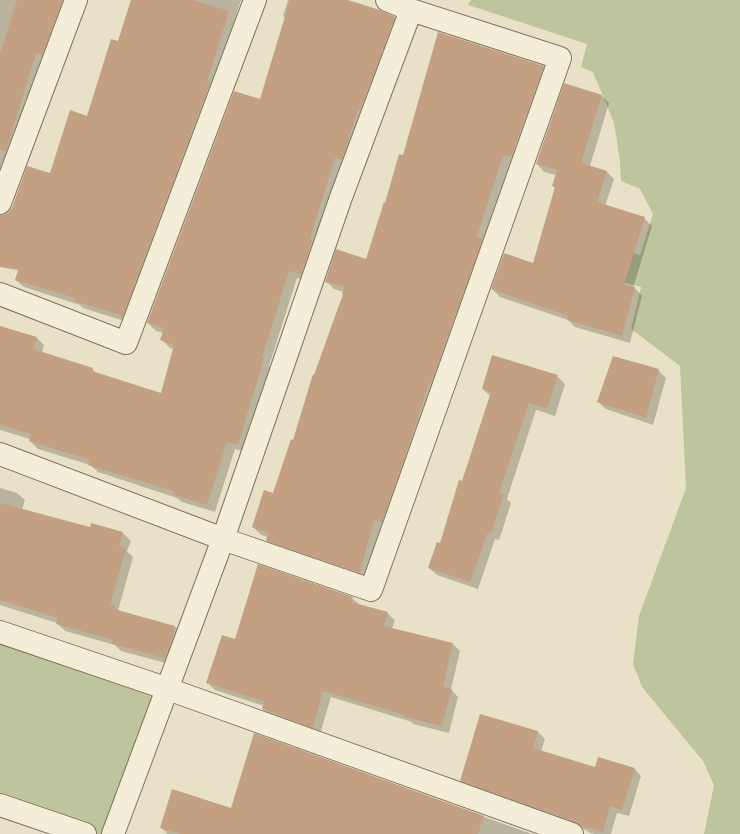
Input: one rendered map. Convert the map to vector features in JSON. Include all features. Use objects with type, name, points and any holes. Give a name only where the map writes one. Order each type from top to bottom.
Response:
[{"type":"street","points":[[0,203],[76,0]]},
{"type":"street","points":[[0,294],[126,343],[255,0]]},
{"type":"street","points":[[0,454],[223,539],[371,590],[560,58],[411,10],[387,0]]},
{"type":"street","points":[[113,834],[223,539],[340,200],[411,10]]},
{"type":"street","points":[[0,632],[168,689],[572,834]]},
{"type":"street","points":[[0,805],[85,834]]},
{"type":"green space","points":[[471,0],[740,0],[740,834],[704,834],[714,785],[703,761],[642,687],[633,664],[639,616],[686,488],[680,366],[631,329],[641,287],[585,271],[596,242],[640,255],[653,214],[640,189],[621,181],[620,161],[614,123],[593,72],[581,67],[587,44],[468,5]]},
{"type":"green space","points":[[0,632],[168,689],[113,834],[83,834],[0,807]]},
{"type":"building","points":[[17,0],[63,0],[42,55],[36,53],[6,151],[0,150],[0,54]]},
{"type":"building","points":[[131,0],[193,0],[229,11],[207,82],[210,83],[123,316],[74,301],[75,298],[15,280],[18,270],[0,267],[0,215],[8,213],[12,208],[27,166],[50,173],[70,110],[87,116],[111,39],[118,41]]},
{"type":"building","points":[[290,0],[348,0],[380,10],[395,17],[360,110],[358,109],[342,160],[335,158],[310,239],[312,242],[301,274],[289,271],[262,358],[264,358],[238,445],[227,442],[207,505],[172,494],[173,491],[88,465],[90,460],[29,441],[31,434],[0,425],[0,326],[37,337],[33,349],[93,368],[92,371],[161,393],[174,345],[160,340],[164,328],[147,323],[234,91],[260,99]]},
{"type":"building","points":[[438,32],[544,66],[511,157],[503,155],[477,237],[483,239],[431,383],[429,383],[382,522],[374,520],[360,573],[266,541],[268,533],[252,527],[264,490],[273,493],[291,439],[293,440],[313,374],[314,375],[343,294],[345,287],[325,282],[336,249],[366,259],[384,202],[385,203],[399,154],[403,155]]},
{"type":"building","points":[[564,83],[602,95],[581,163],[607,171],[597,202],[645,217],[624,285],[635,287],[622,336],[567,320],[568,316],[491,289],[504,253],[533,263],[555,187],[552,186],[557,170],[536,164]]},
{"type":"building","points":[[492,355],[558,375],[547,409],[529,403],[499,493],[504,494],[491,533],[488,532],[470,582],[428,568],[437,542],[440,543],[459,480],[462,481],[491,392],[482,389]]},
{"type":"building","points":[[613,356],[659,369],[646,418],[597,402]]},
{"type":"building","points":[[0,503],[90,527],[91,523],[123,532],[119,546],[126,549],[110,605],[115,606],[114,609],[175,626],[171,643],[165,658],[112,644],[113,640],[56,624],[58,618],[0,600]]},
{"type":"building","points":[[258,564],[353,597],[351,602],[388,612],[384,626],[453,643],[443,686],[452,689],[442,726],[405,717],[405,715],[323,691],[313,728],[262,709],[264,701],[206,683],[222,635],[235,639]]},
{"type":"building","points":[[480,714],[538,731],[533,748],[595,767],[598,757],[635,768],[622,810],[610,806],[603,832],[582,826],[576,822],[460,781]]},
{"type":"building","points":[[254,733],[484,816],[478,834],[180,834],[160,828],[172,789],[231,808]]}]
